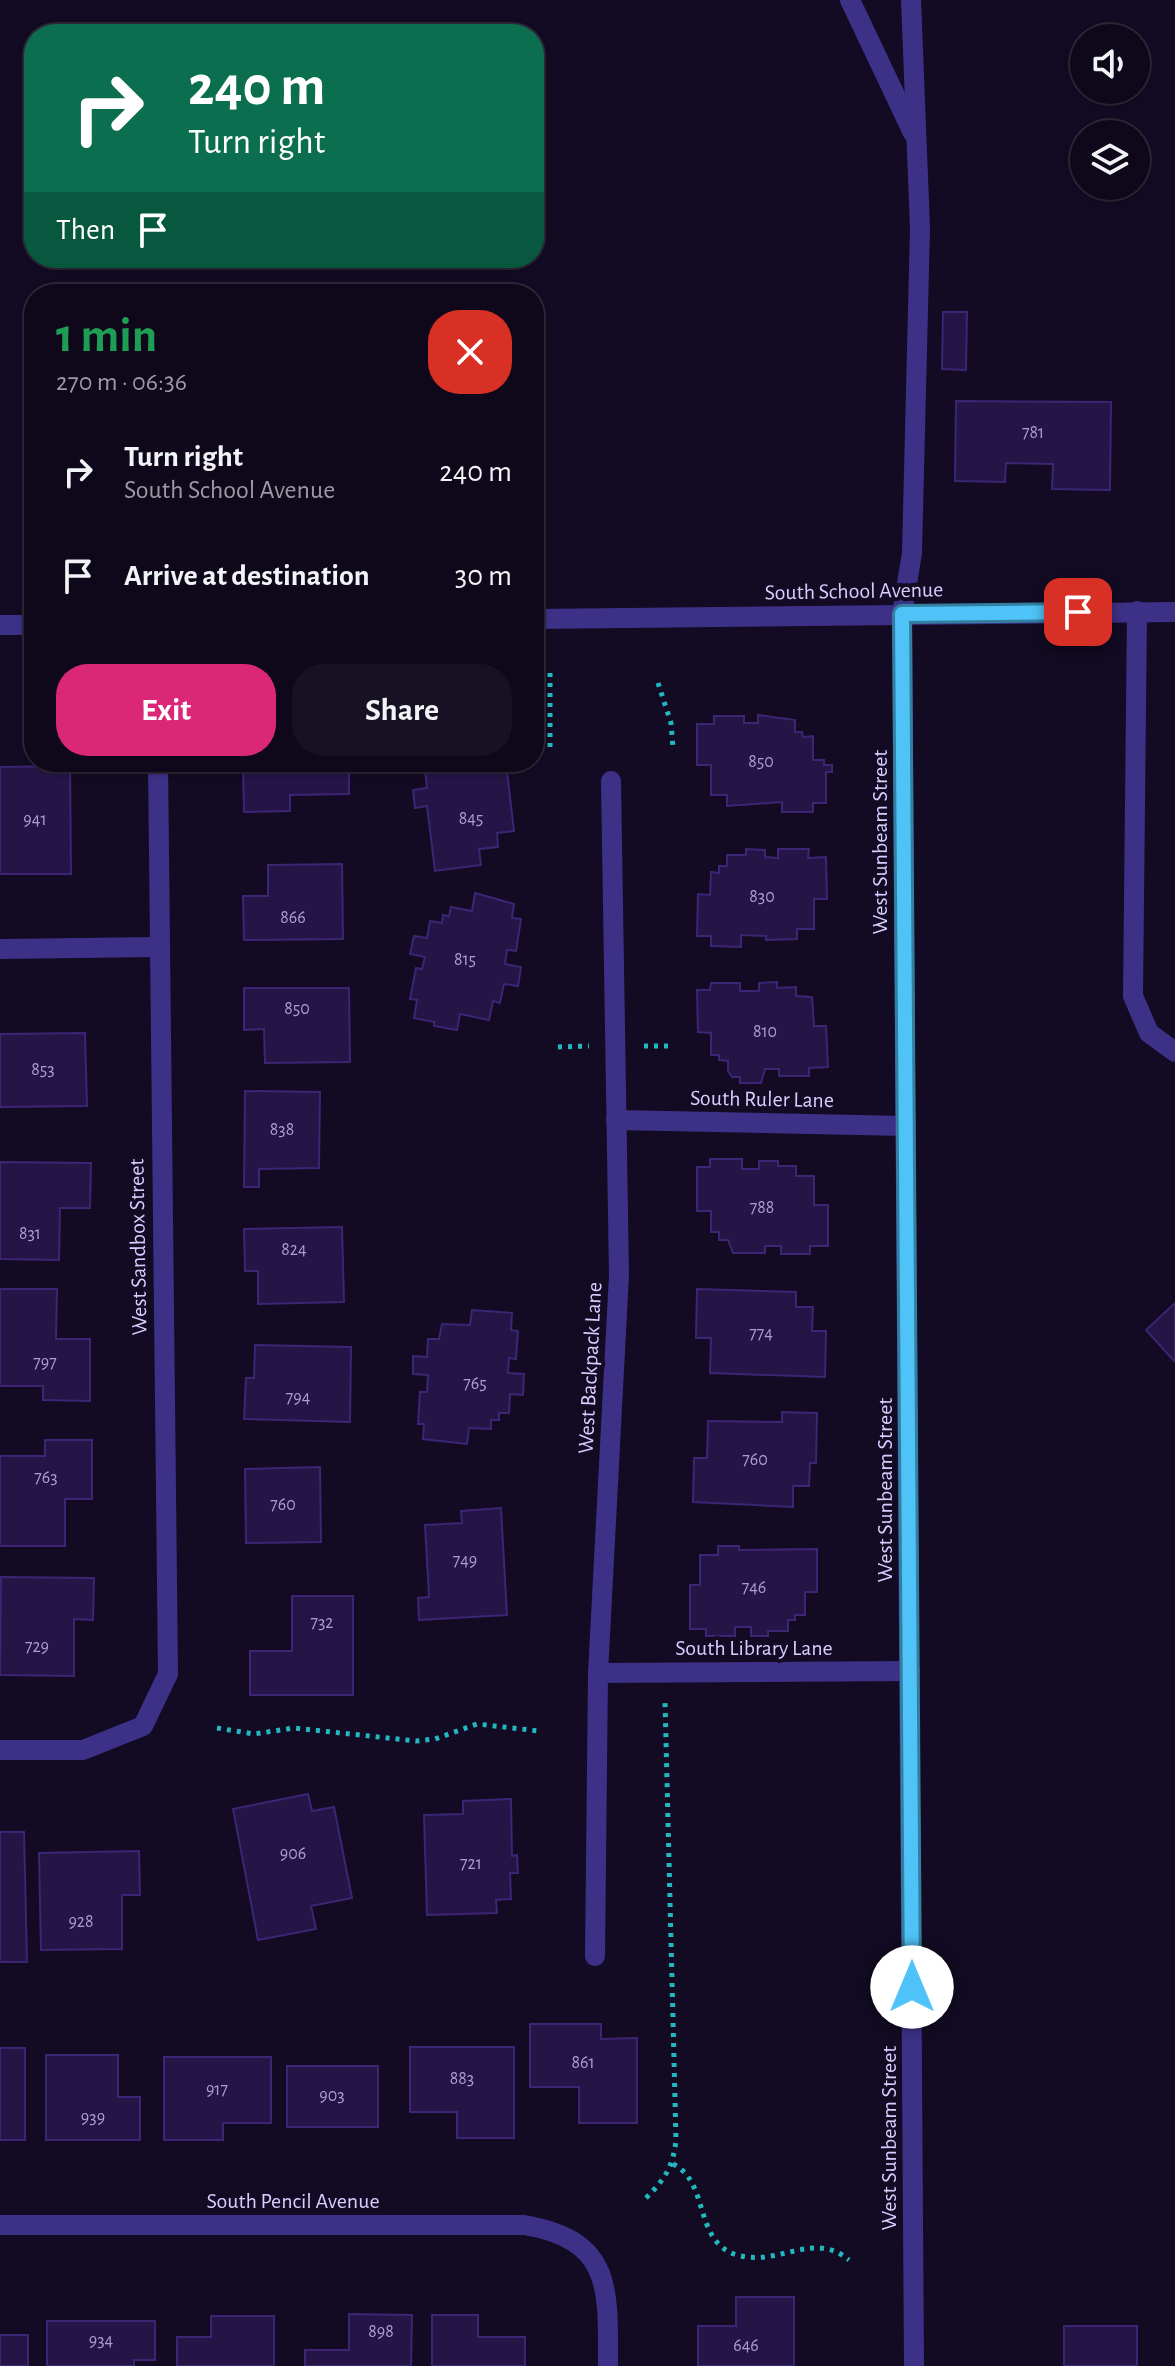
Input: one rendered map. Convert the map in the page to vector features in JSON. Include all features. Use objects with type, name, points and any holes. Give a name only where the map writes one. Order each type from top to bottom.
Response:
[{"type":"street","points":[[850,0],[917,140]]},
{"type":"street","name":"West Sunbeam Street","points":[[911,0],[920,228],[912,553],[902,614],[914,2366]]},
{"type":"street","points":[[1137,611],[1133,996],[1138,1016],[1149,1033],[1175,1052]]},
{"type":"street","name":"South School Avenue","points":[[544,619],[1175,612]]},
{"type":"street","points":[[0,625],[24,625]]},
{"type":"street","name":"West Sandbox Street","points":[[0,1750],[83,1750],[143,1726],[168,1674],[158,772]]},
{"type":"street","name":"West Backpack Lane","points":[[595,1956],[598,1673],[619,1275],[611,781]]},
{"type":"street","points":[[0,949],[158,947]]},
{"type":"street","name":"South Ruler Lane","points":[[616,1120],[906,1126]]},
{"type":"street","name":"South Library Lane","points":[[598,1673],[910,1671]]},
{"type":"street","name":"South Pencil Avenue","points":[[0,2225],[524,2225],[554,2230],[582,2244],[600,2273],[608,2306],[608,2366]]},
{"type":"path","points":[[550,673],[550,750]]},
{"type":"path","points":[[658,683],[671,723],[673,748]]},
{"type":"path","points":[[558,1047],[592,1046]]},
{"type":"path","points":[[635,1046],[668,1046]]},
{"type":"path","points":[[646,2198],[666,2178],[673,2164],[676,2140],[665,1695]]},
{"type":"path","points":[[217,1728],[254,1734],[294,1728],[416,1741],[435,1739],[477,1724],[539,1731]]},
{"type":"path","points":[[673,2164],[683,2169],[694,2185],[709,2232],[720,2247],[739,2256],[765,2257],[819,2246],[835,2249],[849,2260]]},
{"type":"building","points":[[943,312],[967,312],[966,370],[942,369]]},
{"type":"building","points":[[956,401],[1111,402],[1110,490],[1052,489],[1053,464],[1006,463],[1005,482],[955,481]]},
{"type":"building","points":[[758,715],[795,720],[795,732],[802,732],[803,737],[813,736],[813,760],[824,760],[824,765],[832,765],[832,772],[826,772],[826,803],[813,803],[813,812],[782,812],[782,802],[727,806],[727,795],[711,795],[711,765],[697,765],[697,724],[714,724],[714,716],[744,716],[744,723],[758,723]]},
{"type":"building","points":[[0,767],[24,767],[24,772],[70,772],[71,874],[0,874]]},
{"type":"building","points":[[243,772],[349,772],[349,794],[290,795],[290,811],[244,812]]},
{"type":"building","points":[[425,772],[507,772],[514,831],[497,833],[498,847],[479,849],[481,865],[435,871],[427,806],[415,808],[413,790],[427,788]]},
{"type":"building","points":[[746,849],[765,850],[765,857],[778,858],[778,849],[809,849],[808,858],[826,857],[827,899],[814,899],[814,929],[797,929],[797,939],[766,940],[766,936],[741,935],[741,947],[711,946],[711,936],[697,936],[698,894],[710,895],[711,872],[719,873],[719,866],[727,866],[727,855],[746,855]]},
{"type":"building","points":[[342,864],[343,939],[244,940],[243,896],[268,896],[268,865]]},
{"type":"building","points":[[475,893],[514,904],[512,918],[521,919],[516,951],[507,950],[505,964],[521,967],[518,986],[504,984],[500,1003],[493,1001],[489,1020],[460,1014],[457,1030],[434,1026],[434,1022],[414,1018],[417,1000],[410,999],[416,968],[422,969],[425,957],[410,954],[414,936],[427,938],[430,921],[442,923],[443,915],[449,916],[451,907],[472,911]]},
{"type":"building","points":[[777,982],[777,988],[796,987],[796,996],[812,997],[814,1026],[826,1026],[828,1067],[809,1068],[809,1076],[779,1076],[779,1069],[765,1069],[761,1083],[740,1083],[740,1077],[732,1077],[728,1071],[728,1061],[719,1060],[719,1055],[711,1055],[711,1033],[698,1032],[697,990],[710,990],[711,983],[740,983],[740,991],[759,991],[759,983]]},
{"type":"building","points":[[244,988],[349,988],[350,1062],[265,1063],[264,1029],[244,1030]]},
{"type":"building","points":[[85,1033],[87,1106],[0,1107],[0,1034]]},
{"type":"building","points":[[245,1091],[320,1092],[319,1168],[259,1169],[259,1187],[244,1187]]},
{"type":"building","points":[[710,1159],[742,1159],[742,1169],[759,1169],[759,1161],[778,1161],[778,1166],[796,1166],[796,1176],[814,1176],[814,1205],[828,1205],[828,1246],[810,1246],[810,1254],[781,1254],[781,1246],[765,1246],[765,1253],[733,1253],[728,1240],[719,1240],[719,1232],[711,1232],[711,1211],[697,1211],[697,1167],[710,1167]]},
{"type":"building","points":[[0,1162],[91,1163],[90,1208],[60,1208],[59,1260],[0,1259]]},
{"type":"building","points":[[342,1227],[344,1302],[258,1304],[258,1271],[245,1271],[244,1229]]},
{"type":"building","points":[[0,1289],[57,1289],[56,1339],[90,1339],[90,1401],[43,1400],[43,1386],[0,1386]]},
{"type":"building","points":[[697,1289],[796,1292],[796,1307],[813,1307],[812,1331],[826,1331],[825,1377],[710,1373],[711,1338],[696,1338]]},
{"type":"building","points":[[1175,1303],[1175,1362],[1146,1330]]},
{"type":"building","points":[[472,1310],[512,1313],[511,1330],[518,1331],[516,1359],[509,1358],[508,1373],[524,1374],[523,1395],[510,1394],[509,1413],[499,1413],[499,1420],[491,1420],[491,1429],[469,1428],[467,1444],[423,1439],[424,1424],[418,1424],[420,1392],[427,1392],[428,1375],[413,1374],[413,1356],[427,1357],[428,1339],[439,1339],[442,1324],[470,1325]]},
{"type":"building","points":[[255,1345],[351,1347],[350,1422],[244,1419],[246,1378],[254,1378]]},
{"type":"building","points":[[782,1412],[817,1413],[816,1463],[810,1463],[809,1486],[793,1486],[793,1507],[693,1502],[694,1458],[707,1458],[708,1421],[782,1422]]},
{"type":"building","points":[[45,1440],[92,1440],[92,1499],[65,1499],[65,1546],[0,1546],[0,1456],[45,1456]]},
{"type":"building","points":[[320,1467],[321,1542],[246,1543],[245,1469]]},
{"type":"building","points":[[501,1508],[507,1615],[419,1620],[418,1598],[429,1597],[425,1525],[462,1523],[461,1511]]},
{"type":"building","points":[[718,1546],[739,1546],[739,1550],[817,1549],[817,1592],[805,1592],[805,1615],[795,1615],[795,1620],[788,1620],[788,1631],[768,1631],[768,1636],[751,1636],[751,1627],[735,1627],[735,1636],[706,1636],[706,1629],[690,1629],[690,1585],[700,1585],[700,1555],[718,1555]]},
{"type":"building","points":[[1,1577],[94,1578],[93,1620],[74,1619],[74,1676],[0,1675]]},
{"type":"building","points":[[292,1596],[353,1596],[353,1695],[250,1695],[250,1651],[292,1651]]},
{"type":"building","points":[[308,1794],[312,1811],[334,1807],[352,1898],[311,1906],[316,1929],[258,1940],[233,1809]]},
{"type":"building","points":[[511,1799],[512,1856],[517,1855],[518,1873],[510,1873],[511,1899],[496,1900],[497,1913],[427,1915],[424,1815],[463,1814],[463,1801]]},
{"type":"building","points":[[0,1832],[24,1832],[27,1962],[0,1962]]},
{"type":"building","points":[[139,1851],[140,1895],[122,1895],[122,1949],[41,1950],[39,1853]]},
{"type":"building","points":[[530,2024],[601,2024],[601,2039],[637,2038],[637,2123],[579,2123],[579,2087],[530,2087]]},
{"type":"building","points":[[410,2047],[514,2047],[514,2138],[457,2138],[457,2112],[410,2112]]},
{"type":"building","points":[[0,2048],[25,2048],[25,2140],[0,2140]]},
{"type":"building","points":[[46,2055],[118,2055],[118,2097],[140,2097],[140,2140],[46,2140]]},
{"type":"building","points":[[164,2057],[271,2057],[271,2123],[223,2123],[223,2140],[164,2140]]},
{"type":"building","points":[[287,2066],[378,2066],[378,2127],[287,2127]]},
{"type":"building","points":[[736,2297],[794,2297],[794,2366],[698,2366],[698,2326],[736,2326]]},
{"type":"building","points":[[349,2314],[412,2315],[411,2366],[305,2366],[305,2350],[349,2350]]},
{"type":"building","points":[[432,2315],[478,2315],[478,2337],[525,2337],[525,2366],[432,2366]]},
{"type":"building","points":[[211,2316],[274,2316],[274,2366],[177,2366],[177,2337],[211,2337]]},
{"type":"building","points":[[47,2321],[155,2321],[155,2360],[134,2360],[134,2366],[47,2366]]},
{"type":"building","points":[[1064,2326],[1137,2326],[1137,2366],[1064,2366]]},
{"type":"building","points":[[0,2335],[28,2335],[28,2366],[0,2366]]},
{"type":"route","points":[[912,1987],[902,614],[1078,612]]}]
